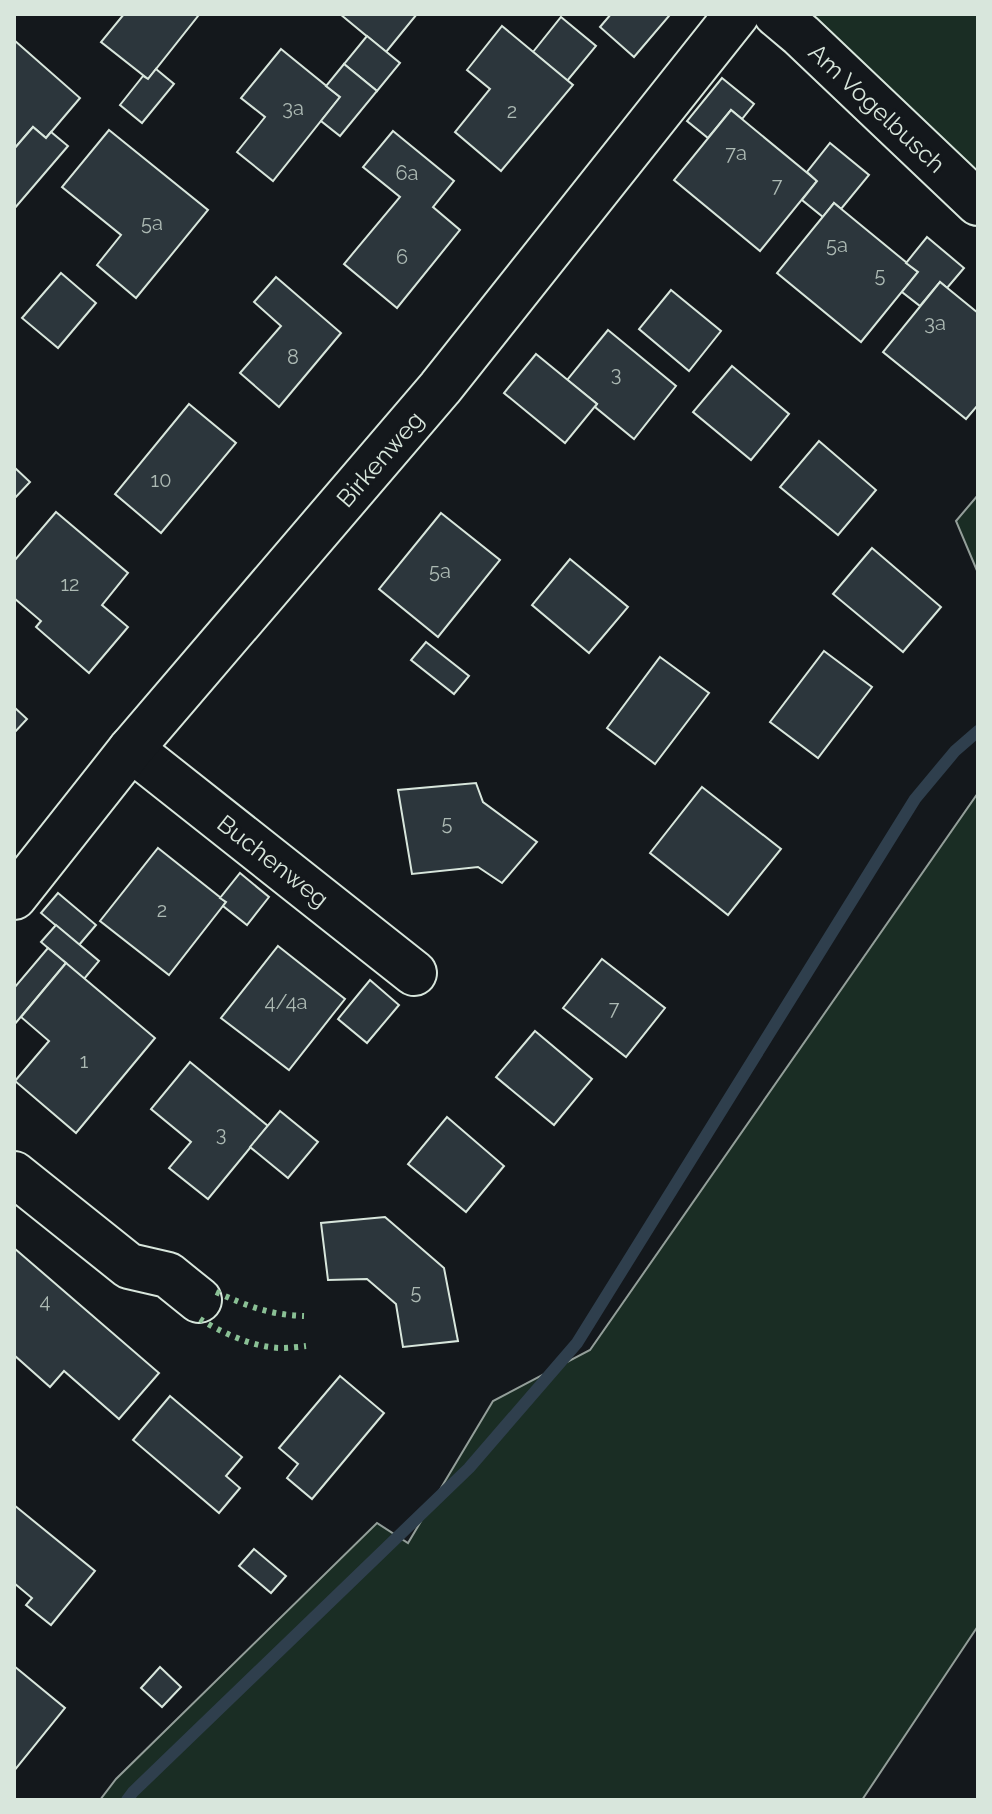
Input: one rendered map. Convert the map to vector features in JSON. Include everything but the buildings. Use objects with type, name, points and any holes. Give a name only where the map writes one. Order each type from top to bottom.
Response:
[{"type":"street","name":"Birkenweg","points":[[14,897],[131,749],[440,388],[737,14]]},
{"type":"street","name":"Am Vogelbusch","points":[[776,14],[978,203]]},
{"type":"street","name":"Buchenweg","points":[[131,749],[414,973]]},
{"type":"street","points":[[14,1174],[129,1266],[168,1275],[199,1300]]},
{"type":"green space","points":[[779,14],[978,14],[978,187]]},
{"type":"green space","points":[[978,495],[978,573],[956,521]]},
{"type":"green space","points":[[978,793],[978,1626],[862,1800],[100,1800],[116,1779],[377,1523],[408,1543],[493,1401],[590,1350]]},
{"type":"waterway","points":[[127,1800],[469,1468],[577,1343],[915,799],[955,751],[978,731]]},
{"type":"hedge","points":[[216,1292],[259,1309],[304,1316]]},
{"type":"hedge","points":[[200,1319],[228,1334],[259,1345],[280,1348],[306,1346]]}]
